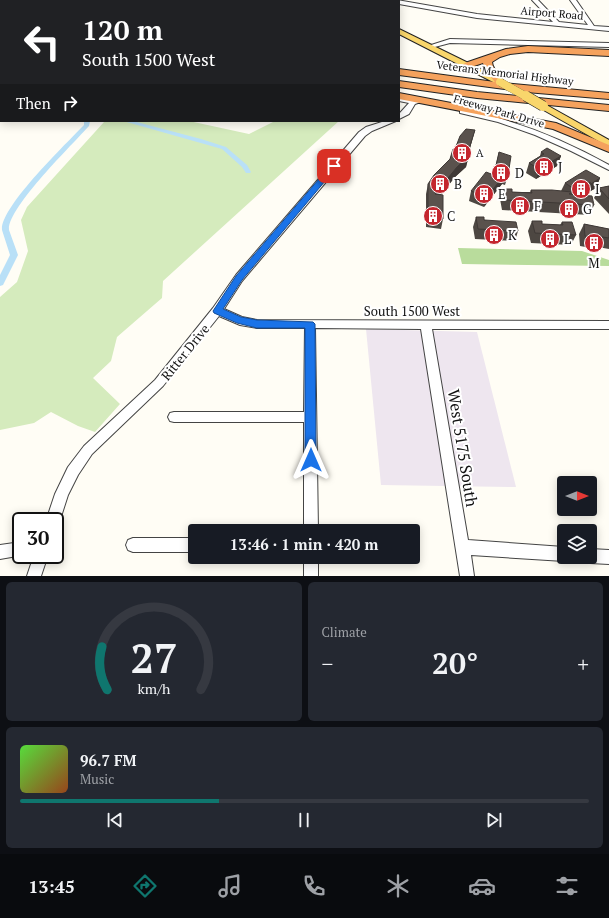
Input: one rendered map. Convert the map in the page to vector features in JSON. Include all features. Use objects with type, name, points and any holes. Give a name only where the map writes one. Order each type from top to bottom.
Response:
[{"type":"highway","points":[[468,65],[519,49],[537,48],[609,53]]},
{"type":"highway","points":[[498,55],[488,61],[487,64],[488,68],[500,82]]},
{"type":"highway","name":"Veterans Memorial Highway","points":[[400,72],[526,89],[609,96]]},
{"type":"highway","name":"Veterans Memorial Highway","points":[[400,84],[477,95],[609,108]]},
{"type":"highway","points":[[400,88],[441,93],[477,95]]},
{"type":"highway","points":[[526,89],[609,92]]},
{"type":"highway","points":[[400,96],[522,119],[565,129],[609,149]]},
{"type":"highway","points":[[522,119],[544,121],[562,117]]},
{"type":"main road","points":[[400,31],[500,82],[609,144]]},
{"type":"street","points":[[535,0],[541,8],[555,20],[557,24]]},
{"type":"street","points":[[573,0],[590,23],[591,27]]},
{"type":"street","name":"Airport Road","points":[[400,2],[415,2],[477,16],[609,29]]},
{"type":"street","points":[[431,46],[450,41],[609,45]]},
{"type":"street","name":"Freeway Park Drive","points":[[400,99],[466,112],[512,124],[550,137],[609,168]]},
{"type":"street","points":[[400,116],[406,112],[413,102]]},
{"type":"street","name":"Ritter Drive","points":[[55,512],[73,472],[88,450],[159,383],[217,311],[239,278],[362,134],[389,122]]},
{"type":"street","name":"South 1500 West","points":[[217,311],[240,320],[257,324],[609,325]]},
{"type":"street","points":[[310,324],[311,524]]},
{"type":"street","name":"West 5175 South","points":[[426,325],[467,576]]},
{"type":"street","points":[[174,417],[310,417]]},
{"type":"street","points":[[133,545],[188,545]]},
{"type":"street","points":[[462,547],[557,554]]},
{"type":"street","points":[[0,552],[12,550]]},
{"type":"street","points":[[597,556],[609,557]]},
{"type":"street","points":[[34,576],[38,564]]},
{"type":"street","points":[[311,564],[311,576]]},
{"type":"shaded area","points":[[366,329],[477,332],[516,487],[381,485]]},
{"type":"green space","points":[[104,122],[194,122],[249,134],[273,122],[338,122],[163,281],[162,298],[117,337],[111,361],[93,378],[120,404],[95,432],[78,426],[51,412],[34,423],[0,430],[0,297],[17,282],[28,251],[21,220],[27,207]]},
{"type":"green space","points":[[458,248],[582,251],[609,260],[609,266],[462,264]]},
{"type":"building","points":[[466,129],[475,130],[468,152],[470,152],[468,157],[457,167],[435,194],[443,195],[443,219],[428,217],[428,184],[434,175],[450,159],[453,149],[455,149],[460,136]]},
{"type":"building","points":[[547,148],[561,156],[539,169],[529,163],[544,154],[541,152]]},
{"type":"building","points":[[499,152],[511,156],[508,175],[505,174],[487,197],[471,191],[486,172],[494,175]]},
{"type":"building","points":[[586,170],[600,178],[591,184],[590,182],[576,190],[565,183]]},
{"type":"building","points":[[609,186],[609,199],[599,188]]},
{"type":"building","points":[[503,189],[512,189],[512,192],[532,193],[531,190],[572,192],[569,194],[592,196],[594,205],[506,200]]},
{"type":"building","points":[[476,217],[484,217],[484,220],[516,222],[518,231],[478,229]]},
{"type":"building","points":[[532,221],[542,221],[542,224],[563,225],[562,222],[572,222],[576,235],[535,233]]},
{"type":"building","points":[[584,224],[609,229],[609,238],[585,236]]},
{"type":"waterway","points":[[0,283],[14,255],[5,230],[8,217],[27,191],[87,125],[87,122]]},
{"type":"waterway","points":[[130,122],[224,148],[245,166],[248,172]]},
{"type":"place","name":"A","points":[[462,153]]},
{"type":"place","name":"J","points":[[544,167]]},
{"type":"place","name":"D","points":[[501,173]]},
{"type":"place","name":"B","points":[[440,184]]},
{"type":"place","name":"I","points":[[581,189]]},
{"type":"place","name":"E","points":[[484,194]]},
{"type":"place","name":"F","points":[[520,206]]},
{"type":"place","name":"G","points":[[569,209]]},
{"type":"place","name":"C","points":[[433,216]]},
{"type":"place","name":"K","points":[[494,235]]},
{"type":"place","name":"L","points":[[550,239]]},
{"type":"place","name":"M","points":[[594,243]]},
{"type":"route","points":[[311,460],[310,324],[257,324],[240,320],[217,311],[239,278],[334,166]]}]
